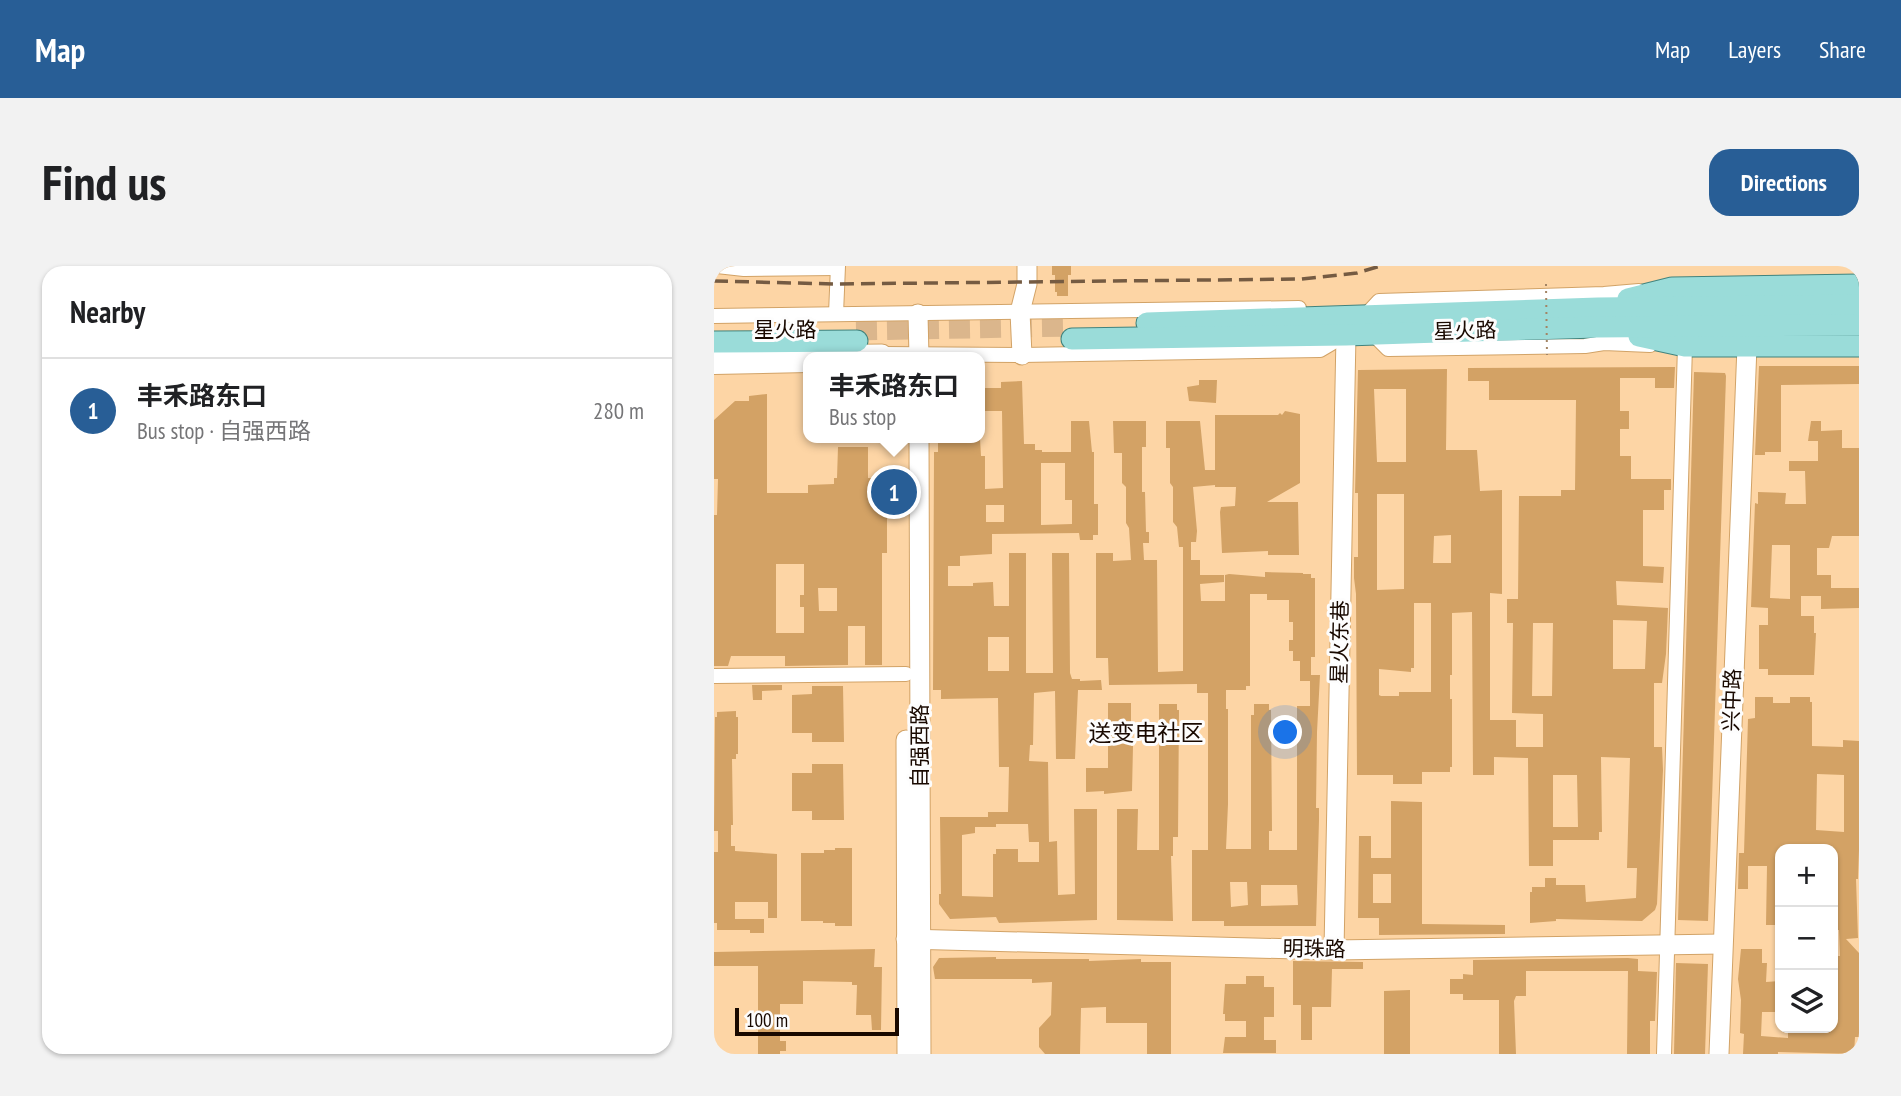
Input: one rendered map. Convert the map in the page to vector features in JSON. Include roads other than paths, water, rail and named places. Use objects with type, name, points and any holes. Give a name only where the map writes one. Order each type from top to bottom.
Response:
[{"type":"main road","points":[[1597,317],[1672,288],[1859,285]]},
{"type":"main road","name":"星火路","points":[[1072,332],[1357,326],[1859,305]]},
{"type":"main road","points":[[1597,317],[1685,346],[1859,346]]},
{"type":"main road","name":"星火路","points":[[1597,317],[1859,325]]},
{"type":"main road","name":"星火路","points":[[714,331],[857,335],[714,342]]},
{"type":"street","points":[[717,266],[744,269],[837,267],[836,314]]},
{"type":"street","points":[[1021,355],[1020,312],[1027,284],[1027,266]]},
{"type":"street","points":[[985,355],[1320,350],[1357,326],[1380,301],[1604,294],[1672,288]]},
{"type":"street","points":[[714,316],[1319,307],[1357,326],[1388,349],[1585,346],[1604,343],[1685,346],[1664,1054]]},
{"type":"street","points":[[912,314],[913,352]]},
{"type":"street","name":"星火东巷","points":[[1334,950],[1357,326]]},
{"type":"street","name":"兴中路","points":[[1719,1054],[1747,346]]},
{"type":"street","points":[[714,356],[803,356]]},
{"type":"street","points":[[714,367],[803,365]]},
{"type":"street","name":"自强西路","points":[[906,443],[906,674],[913,939],[921,1054]]},
{"type":"street","name":"自强西路","points":[[907,1054],[913,939],[919,443]]},
{"type":"street","points":[[714,676],[906,674]]},
{"type":"street","name":"明珠路","points":[[913,939],[1334,950],[1722,944]]},
{"type":"tunnel","points":[[856,330],[1072,326]]},
{"type":"railway","points":[[714,281],[836,284],[1301,279],[1357,273],[1380,266]]},
{"type":"place","name":"丰禾路东口","points":[[894,492]]},
{"type":"district","name":"送变电社区","points":[[1146,733]]}]
